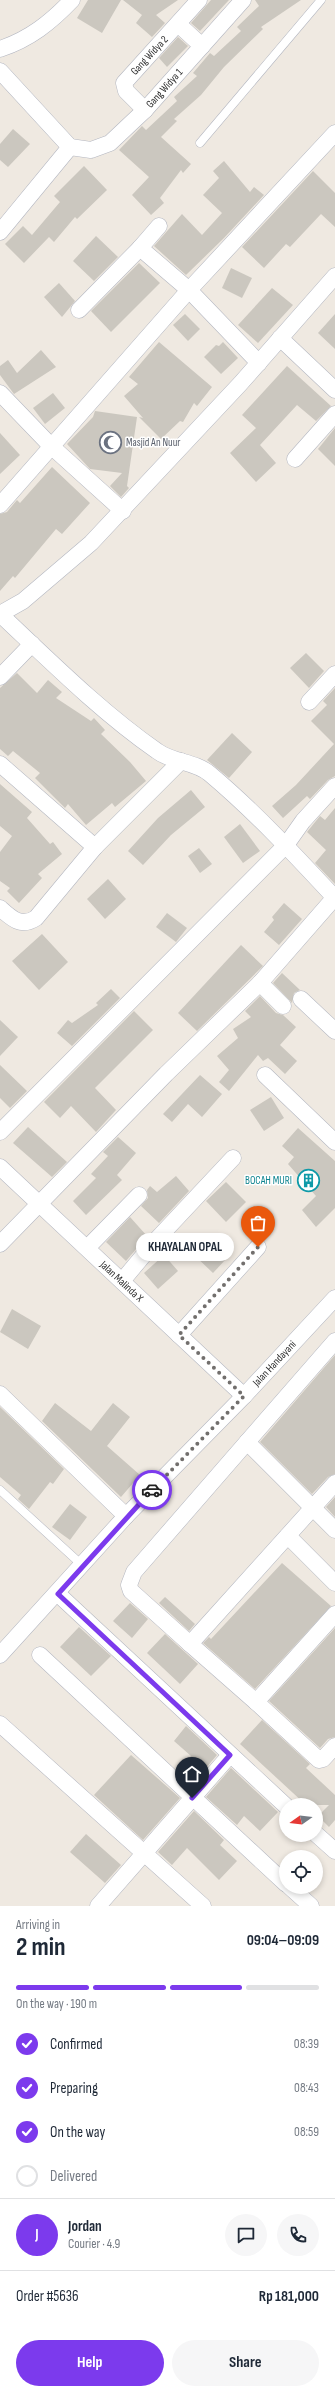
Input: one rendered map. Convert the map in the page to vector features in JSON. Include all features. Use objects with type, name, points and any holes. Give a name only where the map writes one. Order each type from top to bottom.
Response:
[{"type":"street","points":[[0,50],[33,35],[48,24],[72,0]]},
{"type":"street","name":"Gang Widya 2","points":[[145,110],[126,90],[124,83],[199,0]]},
{"type":"street","name":"Gang Widya 1","points":[[70,147],[86,150],[105,146],[145,110],[244,0]]},
{"type":"street","points":[[178,24],[202,46]]},
{"type":"street","points":[[0,71],[70,147],[0,232]]},
{"type":"street","points":[[1,501],[189,290],[335,133]]},
{"type":"street","points":[[80,310],[140,248],[159,226]]},
{"type":"street","points":[[140,248],[189,290],[259,363]]},
{"type":"street","points":[[0,1244],[166,1074],[260,983],[335,897],[286,845],[208,773],[159,752],[114,718],[0,614],[24,601],[91,543],[123,511],[259,363],[335,276]]},
{"type":"street","points":[[280,338],[335,390]]},
{"type":"street","points":[[0,393],[51,446],[123,511]]},
{"type":"street","points":[[295,459],[335,414]]},
{"type":"street","points":[[0,677],[32,644]]},
{"type":"street","points":[[309,702],[335,674]]},
{"type":"street","points":[[0,908],[16,922],[31,922],[42,912],[95,847],[181,761]]},
{"type":"street","points":[[0,764],[95,847]]},
{"type":"street","points":[[0,1132],[286,845],[303,821],[335,786]]},
{"type":"street","points":[[260,983],[283,1006]]},
{"type":"street","points":[[301,999],[335,1031]]},
{"type":"street","points":[[265,1075],[335,1142]]},
{"type":"street","points":[[122,1281],[158,1238],[233,1158]]},
{"type":"street","name":"Jalan Malinda X","points":[[0,1167],[244,1396]]},
{"type":"street","points":[[87,1248],[139,1194]]},
{"type":"street","points":[[179,1335],[258,1247]]},
{"type":"street","name":"Jalan Handayani","points":[[0,1655],[58,1594],[126,1516],[244,1396],[335,1298]]},
{"type":"street","points":[[335,1342],[134,1572],[129,1585],[131,1591],[256,1702],[318,1760],[323,1759],[335,1746]]},
{"type":"street","points":[[0,1394],[126,1516]]},
{"type":"street","points":[[247,1442],[335,1530]]},
{"type":"street","points":[[190,1644],[335,1483]]},
{"type":"street","points":[[288,1536],[335,1583]]},
{"type":"street","points":[[58,1594],[279,1800]]},
{"type":"street","points":[[256,1702],[335,1614]]},
{"type":"street","points":[[40,1655],[279,1878]]},
{"type":"street","points":[[0,1724],[203,1906]]},
{"type":"street","points":[[98,1906],[230,1755]]},
{"type":"street","points":[[323,1840],[335,1851]]},
{"type":"street","points":[[298,1894],[311,1906]]},
{"type":"lane","points":[[200,143],[321,0]]},
{"type":"lane","points":[[0,1490],[82,1565]]},
{"type":"building","points":[[88,0],[121,0],[102,33],[77,18]]},
{"type":"building","points":[[123,0],[178,0],[156,15],[165,23],[152,37],[136,23],[142,15]]},
{"type":"building","points":[[211,0],[229,0],[200,31],[191,23]]},
{"type":"building","points":[[255,0],[301,0],[261,27],[263,29],[224,67],[201,95],[174,119],[177,121],[161,137],[191,164],[183,173],[181,170],[160,198],[164,203],[151,215],[132,195],[149,177],[119,150],[142,126],[146,130],[177,101],[174,97],[197,76],[193,73],[210,53],[214,56],[241,31],[237,27],[259,6]]},
{"type":"building","points":[[178,37],[188,46],[167,67],[159,58]]},
{"type":"building","points":[[13,129],[30,144],[8,167],[0,160],[0,144]]},
{"type":"building","points":[[224,161],[250,192],[254,187],[264,195],[224,238],[186,275],[154,246],[182,214],[202,235],[222,213],[203,195],[219,178],[213,171]]},
{"type":"building","points":[[84,166],[107,190],[77,219],[75,217],[54,242],[49,237],[24,263],[5,244],[23,226],[32,235],[60,202],[54,196]]},
{"type":"building","points":[[313,171],[335,193],[335,227],[321,214],[290,247],[286,244],[264,268],[242,247]]},
{"type":"building","points":[[96,236],[118,257],[94,281],[73,261]]},
{"type":"building","points":[[139,263],[160,283],[111,332],[91,311]]},
{"type":"building","points":[[231,268],[252,278],[242,298],[222,288]]},
{"type":"building","points":[[59,283],[75,301],[62,317],[44,297]]},
{"type":"building","points":[[272,288],[293,305],[258,343],[238,325]]},
{"type":"building","points":[[185,314],[200,329],[188,341],[173,325]]},
{"type":"building","points":[[335,314],[335,349],[318,333]]},
{"type":"building","points":[[159,342],[212,387],[197,406],[194,403],[183,422],[180,421],[161,439],[139,417],[143,418],[124,396],[138,384],[129,377]]},
{"type":"building","points":[[223,342],[238,358],[221,374],[204,357],[216,345],[219,346]]},
{"type":"building","points":[[41,350],[56,367],[14,394],[0,375],[0,366],[8,360],[17,373]]},
{"type":"building","points":[[287,366],[331,406],[316,421],[297,405],[260,445],[276,463],[256,482],[230,453],[256,428],[242,415]]},
{"type":"building","points":[[53,393],[65,408],[45,424],[33,408]]},
{"type":"building","name":"Masjid An Nuur","points":[[95,411],[137,417],[127,486],[129,488],[121,497],[110,486],[122,473],[90,469],[67,444],[93,417]]},
{"type":"building","points":[[335,428],[335,466],[318,449]]},
{"type":"building","points":[[0,433],[20,455],[0,474]]},
{"type":"building","points":[[52,467],[90,503],[62,534],[56,529],[15,578],[13,576],[0,591],[0,514],[7,512],[17,500],[20,503]]},
{"type":"building","points":[[306,653],[324,671],[309,688],[290,668]]},
{"type":"building","points":[[17,673],[37,693],[48,680],[62,692],[56,698],[91,721],[94,718],[105,730],[101,734],[130,762],[146,781],[115,807],[112,803],[86,825],[68,804],[65,808],[35,778],[40,773],[13,751],[8,756],[0,749],[0,688]]},
{"type":"building","points":[[335,688],[335,776],[328,780],[310,799],[307,796],[283,818],[272,806],[296,785],[334,744],[311,721],[327,705],[323,701]]},
{"type":"building","points":[[232,733],[252,752],[229,778],[207,760]]},
{"type":"building","points":[[0,784],[32,812],[27,818],[50,844],[53,842],[62,854],[38,874],[42,878],[19,903],[7,891],[10,888],[0,881],[0,852],[12,836],[0,826]]},
{"type":"building","points":[[191,790],[205,807],[171,835],[143,865],[128,851],[158,818]]},
{"type":"building","points":[[335,808],[335,884],[315,863],[326,850],[307,832],[320,816],[325,820]]},
{"type":"building","points":[[240,824],[260,851],[243,863],[224,837]]},
{"type":"building","points":[[199,848],[212,864],[200,873],[188,856]]},
{"type":"building","points":[[108,879],[126,899],[105,919],[87,899]]},
{"type":"building","points":[[284,903],[302,919],[279,945],[264,932],[274,920],[272,917]]},
{"type":"building","points":[[167,913],[187,928],[176,942],[156,927]]},
{"type":"building","points":[[42,934],[68,962],[39,990],[12,961]]},
{"type":"building","points":[[241,945],[263,966],[197,1031],[178,1013]]},
{"type":"building","points":[[282,973],[300,990],[294,993],[292,1003],[273,983]]},
{"type":"building","points":[[111,989],[120,998],[72,1046],[57,1033],[68,1020],[72,1023],[98,1005],[96,1003]]},
{"type":"building","points":[[260,996],[276,1013],[283,1015],[296,1027],[280,1045],[297,1061],[285,1074],[268,1058],[263,1061],[258,1055],[229,1091],[219,1082],[229,1070],[217,1056],[238,1038],[233,1029],[251,1017],[245,1011]]},
{"type":"building","points":[[134,1011],[153,1030],[95,1088],[116,1110],[96,1132],[71,1106],[60,1118],[44,1102]]},
{"type":"building","points":[[0,1020],[18,1037],[0,1056]]},
{"type":"building","points":[[0,1065],[27,1091],[10,1108],[0,1098]]},
{"type":"building","points":[[200,1075],[222,1094],[202,1117],[188,1104],[172,1122],[163,1114]]},
{"type":"building","points":[[271,1097],[284,1118],[264,1131],[250,1110]]},
{"type":"building","points":[[28,1127],[67,1162],[52,1177],[13,1143]]},
{"type":"building","points":[[298,1128],[335,1161],[335,1208],[316,1227],[302,1210],[316,1196],[288,1164],[294,1157],[282,1146]]},
{"type":"building","points":[[118,1137],[136,1153],[117,1175],[122,1180],[86,1215],[73,1201],[96,1178],[91,1174],[108,1156],[103,1152]]},
{"type":"building","points":[[176,1176],[189,1191],[159,1223],[141,1206],[148,1198],[147,1190],[150,1186],[157,1192]]},
{"type":"building","points":[[226,1182],[246,1202],[226,1222],[206,1201]]},
{"type":"building","points":[[130,1217],[147,1236],[126,1261],[106,1242]]},
{"type":"building","points":[[207,1238],[227,1258],[213,1273],[192,1253]]},
{"type":"building","points":[[164,1255],[178,1271],[158,1289],[144,1273]]},
{"type":"building","points":[[12,1309],[41,1326],[28,1349],[0,1332]]},
{"type":"building","points":[[335,1355],[335,1474],[328,1477],[312,1494],[260,1442]]},
{"type":"building","points":[[55,1403],[91,1431],[113,1403],[130,1417],[107,1446],[140,1475],[121,1497],[42,1421]]},
{"type":"building","points":[[0,1407],[64,1469],[53,1484],[50,1482],[29,1509],[18,1499],[21,1495],[0,1477]]},
{"type":"building","points":[[335,1497],[335,1517],[326,1507]]},
{"type":"building","points":[[70,1504],[87,1517],[70,1540],[52,1527]]},
{"type":"building","points":[[282,1563],[331,1606],[255,1689],[203,1643],[209,1637],[211,1639]]},
{"type":"building","points":[[165,1597],[195,1624],[189,1631],[159,1603]]},
{"type":"building","points":[[130,1603],[148,1619],[132,1638],[113,1621]]},
{"type":"building","points":[[79,1627],[111,1656],[91,1676],[60,1647]]},
{"type":"building","points":[[335,1628],[335,1737],[328,1739],[320,1748],[269,1701]]},
{"type":"building","points":[[165,1634],[198,1664],[180,1684],[147,1653]]},
{"type":"building","points":[[262,1720],[310,1764],[306,1768],[335,1795],[335,1820],[329,1827],[323,1821],[323,1811],[329,1805],[323,1805],[323,1798],[298,1798],[240,1744]]},
{"type":"building","points":[[186,1726],[217,1755],[201,1774],[186,1762],[191,1756],[174,1741]]},
{"type":"building","points":[[131,1755],[180,1798],[143,1840],[94,1795]]},
{"type":"building","points":[[231,1768],[278,1812],[260,1831],[244,1816],[237,1825],[206,1797]]},
{"type":"building","points":[[194,1811],[224,1840],[220,1845],[237,1861],[219,1880],[187,1848],[172,1865],[158,1852]]},
{"type":"building","points":[[86,1834],[121,1865],[105,1883],[70,1852]]},
{"type":"way so far","points":[[152,1490],[244,1396],[179,1335],[258,1247]]},
{"type":"place","name":"Masjid An Nuur","points":[[111,442]]},
{"type":"place","name":"BOCAH MURI","points":[[308,1180]]},
{"type":"place","name":"KHAYALAN OPAL","points":[[258,1247]]},
{"type":"route","points":[[152,1490],[88,1558],[58,1594],[230,1755],[192,1798]]}]
